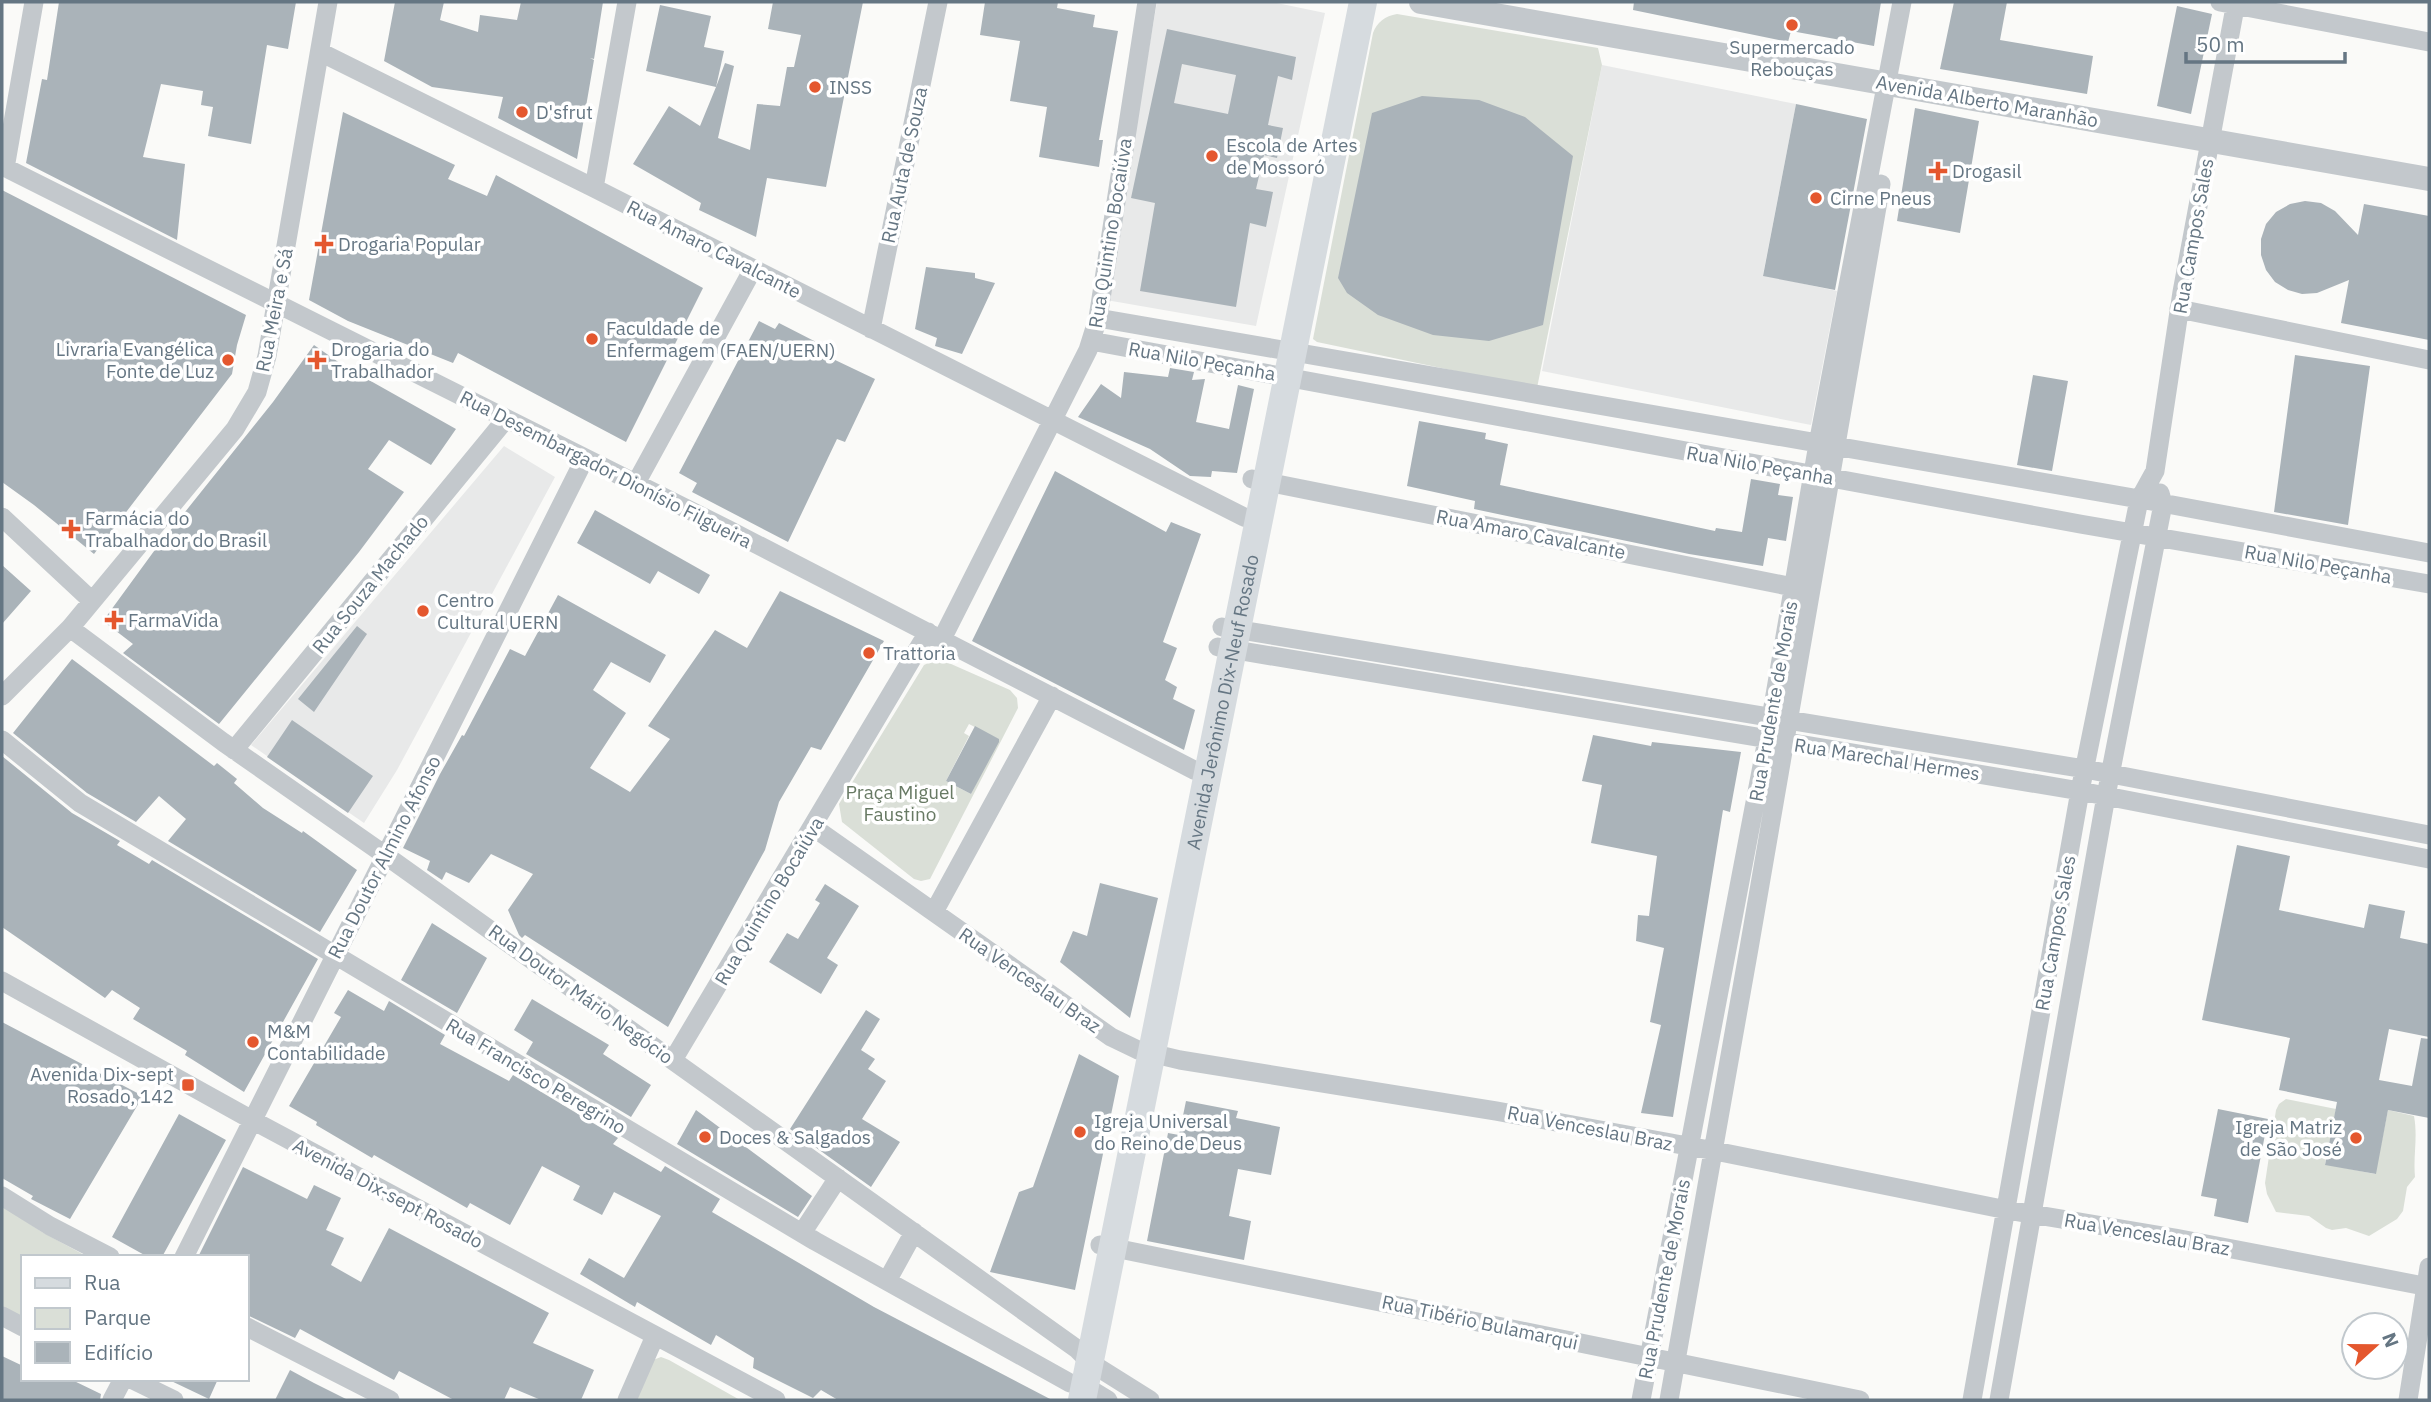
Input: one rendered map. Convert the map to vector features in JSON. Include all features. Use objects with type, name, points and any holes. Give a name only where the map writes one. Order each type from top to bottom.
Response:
[{"type":"main road","name":"Avenida Jerônimo Dix-Neuf Rosado","points":[[1083,1383],[1106,1246],[1282,363],[1344,2]]},
{"type":"main road","name":"Avenida Jerônimo Dix-Neuf Rosado","points":[[1282,363],[1363,2]]},
{"type":"street","points":[[3,167],[34,2]]},
{"type":"street","name":"Rua Meira e Sá","points":[[2,696],[70,628],[235,429],[257,392],[270,344],[328,2]]},
{"type":"street","points":[[594,188],[627,2]]},
{"type":"street","name":"Rua Auta de Souza","points":[[871,329],[938,2]]},
{"type":"street","name":"Rua Quintino Bocaiúva","points":[[673,1060],[813,827],[935,636],[1053,421],[1091,341],[1098,318],[1147,2]]},
{"type":"street","name":"Avenida Alberto Maranhão","points":[[1421,2],[2429,179]]},
{"type":"street","name":"Rua Prudente de Morais","points":[[1893,84],[1902,2]]},
{"type":"street","name":"Rua Prudente de Morais","points":[[1641,1400],[1689,1147],[1781,718],[1821,476],[1893,84],[1913,2]]},
{"type":"street","points":[[2230,3],[2429,41]]},
{"type":"street","name":"Rua Campos Sales","points":[[1972,1400],[2080,791],[2139,500],[2155,471],[2230,3]]},
{"type":"street","name":"Rua Amaro Cavalcante","points":[[320,52],[1251,519]]},
{"type":"street","name":"Rua Desembargador Dionísio Filgueira","points":[[3,167],[636,483],[1201,772]]},
{"type":"street","points":[[636,483],[753,269]]},
{"type":"street","points":[[2179,309],[2429,360]]},
{"type":"street","name":"Rua Nilo Peçanha","points":[[1098,318],[1282,363],[1821,476],[2429,584]]},
{"type":"street","name":"Rua Nilo Peçanha","points":[[1091,341],[1282,363],[1827,446],[2163,503],[2429,553]]},
{"type":"street","name":"Rua Souza Machado","points":[[234,750],[506,419]]},
{"type":"street","name":"Rua Doutor Almino Afonso","points":[[185,1255],[585,458]]},
{"type":"street","name":"Rua Campos Sales","points":[[1999,1400],[2106,796],[2163,503],[2155,471]]},
{"type":"street","name":"Rua Amaro Cavalcante","points":[[1259,480],[1802,589]]},
{"type":"street","points":[[2,517],[92,601]]},
{"type":"street","name":"Rua Doutor Mário Negócio","points":[[70,628],[234,750],[914,1232],[1083,1383]]},
{"type":"street","name":"Rua Marechal Hermes","points":[[1227,639],[1781,718],[2085,769],[2429,835]]},
{"type":"street","name":"Rua Marechal Hermes","points":[[1227,639],[1776,741],[2080,791],[2429,859]]},
{"type":"street","points":[[934,912],[1052,696]]},
{"type":"street","name":"Rua Francisco Peregrino","points":[[2,740],[80,803],[334,955],[802,1233],[887,1281],[1083,1383]]},
{"type":"street","name":"Rua Prudente de Morais","points":[[1669,1400],[1715,1151],[1776,741]]},
{"type":"street","name":"Rua Venceslau Braz","points":[[813,827],[1111,1037],[1146,1052],[1194,1063],[1496,1111],[1715,1151],[2007,1210],[2428,1280]]},
{"type":"street","name":"Avenida Dix-sept Rosado","points":[[2,981],[251,1120],[776,1400]]},
{"type":"street","points":[[802,1233],[838,1178]]},
{"type":"street","points":[[2,1196],[50,1226],[106,1255]]},
{"type":"street","points":[[887,1281],[914,1232]]},
{"type":"street","name":"Rua Tibério Bulamarqui","points":[[1106,1246],[1860,1400]]},
{"type":"street","points":[[2408,1400],[2428,1280]]},
{"type":"street","points":[[2,1316],[21,1325]]},
{"type":"street","points":[[248,1328],[390,1400]]},
{"type":"street","points":[[627,1400],[654,1336]]},
{"type":"street","points":[[112,1400],[122,1381]]},
{"type":"street","points":[[135,1381],[174,1400]]},
{"type":"street","points":[[1083,1383],[1150,1400]]},
{"type":"shaded area","name":"Escola de Artes de Mossoró","points":[[1157,2],[1272,2],[1325,13],[1256,326],[1106,300]]},
{"type":"shaded area","points":[[1602,65],[1796,104],[1763,275],[1837,291],[1811,425],[1542,371]]},
{"type":"shaded area","name":"Centro Cultural UERN","points":[[504,446],[555,477],[397,770],[364,823],[251,745]]},
{"type":"green space","points":[[1397,14],[1598,48],[1602,65],[1537,388],[1313,339],[1373,33],[1382,20]]},
{"type":"green space","name":"Praça Miguel Faustino","points":[[942,660],[1010,690],[1017,698],[1018,708],[930,879],[921,881],[914,879],[842,822],[839,804],[924,665]],"holes":[[[969,724],[998,739],[971,794],[946,781],[969,736],[964,733]]]},
{"type":"green space","points":[[2286,1099],[2336,1109],[2325,1164],[2375,1174],[2388,1110],[2414,1116],[2415,1177],[2407,1187],[2403,1211],[2397,1219],[2369,1236],[2346,1228],[2326,1228],[2309,1216],[2276,1212],[2265,1183],[2276,1110]]},
{"type":"green space","points":[[2,1206],[84,1255],[21,1255],[21,1317],[2,1308]]},
{"type":"green space","points":[[661,1357],[740,1400],[636,1400],[653,1360]]},
{"type":"building","points":[[59,2],[296,2],[288,49],[267,45],[251,144],[208,136],[213,107],[201,105],[203,91],[161,84],[143,157],[185,164],[177,240],[26,163],[42,79],[47,80]]},
{"type":"building","points":[[395,2],[444,2],[440,20],[478,32],[480,15],[517,20],[521,2],[603,2],[594,59],[590,58],[594,60],[577,159],[498,118],[503,97],[432,87],[384,61]]},
{"type":"building","points":[[773,2],[863,2],[826,187],[767,178],[756,237],[699,210],[701,203],[633,164],[669,106],[700,126],[725,63],[734,66],[718,138],[750,150],[757,104],[780,106],[787,67],[794,67],[801,35],[768,29]]},
{"type":"building","points":[[985,2],[1058,2],[1057,8],[1095,15],[1093,27],[1118,31],[1099,140],[1103,140],[1099,167],[1039,157],[1047,107],[1010,101],[1020,41],[980,35]]},
{"type":"building","name":"Supermercado Rebouças","points":[[1634,2],[1881,2],[1874,46],[1791,31],[1788,42],[1633,10]]},
{"type":"building","points":[[1954,2],[2007,2],[2000,40],[2093,56],[2087,94],[1940,69]]},
{"type":"building","points":[[660,5],[711,16],[704,47],[724,51],[716,87],[646,71]]},
{"type":"building","points":[[2177,6],[2212,14],[2191,114],[2157,106]]},
{"type":"building","points":[[1167,29],[1296,57],[1292,80],[1278,76],[1268,125],[1283,128],[1277,158],[1264,155],[1256,189],[1273,192],[1266,227],[1250,223],[1236,307],[1140,291],[1155,203],[1131,198]],"holes":[[[1182,64],[1236,75],[1228,114],[1174,103]]]},
{"type":"building","points":[[1422,96],[1479,100],[1525,117],[1573,156],[1543,325],[1489,341],[1433,335],[1378,315],[1347,293],[1338,278],[1372,113]]},
{"type":"building","name":"Cirne Pneus","points":[[1796,104],[1867,119],[1835,290],[1763,276]]},
{"type":"building","name":"Drogasil","points":[[1915,108],[1979,121],[1960,233],[1897,221]]},
{"type":"building","points":[[343,112],[455,165],[448,179],[487,196],[496,175],[703,288],[626,442],[458,353],[453,363],[348,321],[309,300]]},
{"type":"building","points":[[2,190],[246,315],[232,374],[94,554],[2,482]]},
{"type":"building","points":[[2305,201],[2321,203],[2335,211],[2358,235],[2364,204],[2429,216],[2429,340],[2341,323],[2349,280],[2317,293],[2302,294],[2275,282],[2266,270],[2261,255],[2261,239],[2266,224],[2276,212],[2290,204]]},
{"type":"building","points":[[926,267],[975,273],[975,278],[995,283],[962,354],[935,346],[937,338],[915,329]]},
{"type":"building","points":[[759,321],[775,329],[779,323],[837,350],[833,359],[875,379],[845,442],[837,439],[788,542],[692,492],[697,483],[679,473]]},
{"type":"building","points":[[314,345],[344,366],[456,429],[431,465],[389,440],[368,469],[404,492],[359,552],[219,724],[123,653],[133,644],[103,621]]},
{"type":"building","points":[[2295,355],[2370,366],[2348,525],[2274,512]]},
{"type":"building","points":[[1170,368],[1194,372],[1192,380],[1205,379],[1196,422],[1229,429],[1238,385],[1254,389],[1237,473],[1212,471],[1211,477],[1190,476],[1150,449],[1078,417],[1101,384],[1121,398],[1124,372],[1168,377]]},
{"type":"building","points":[[2033,375],[2068,381],[2052,471],[2017,465]]},
{"type":"building","points":[[1419,421],[1486,433],[1485,439],[1508,444],[1500,485],[1715,531],[1716,528],[1742,532],[1751,479],[1780,484],[1778,495],[1793,497],[1786,541],[1768,538],[1763,566],[1689,554],[1474,509],[1475,501],[1407,486]]},
{"type":"building","points":[[1055,471],[1166,532],[1171,522],[1201,534],[1163,642],[1177,648],[1165,680],[1177,687],[1173,699],[1195,710],[1184,750],[972,641]]},
{"type":"building","points":[[595,510],[710,575],[699,594],[658,571],[650,584],[577,543]]},
{"type":"building","points":[[2,565],[31,591],[2,624]]},
{"type":"building","points":[[780,591],[884,641],[821,750],[811,747],[779,802],[765,850],[668,1027],[525,935],[522,938],[519,935],[508,910],[533,874],[491,854],[469,883],[446,872],[442,880],[427,870],[430,861],[403,848],[440,774],[462,735],[464,736],[510,649],[525,656],[558,595],[666,655],[650,683],[611,662],[593,690],[626,713],[590,768],[630,792],[670,739],[648,726],[715,630],[747,648]]},
{"type":"building","points":[[357,626],[367,634],[314,712],[298,699]]},
{"type":"building","points":[[72,659],[214,766],[217,763],[237,779],[234,783],[263,808],[302,833],[303,831],[357,870],[320,932],[168,841],[186,819],[159,796],[136,822],[87,793],[13,733]]},
{"type":"building","points":[[292,720],[373,776],[348,813],[267,757]]},
{"type":"building","points":[[975,726],[999,739],[999,742],[971,794],[946,781]]},
{"type":"building","points":[[1593,735],[1651,746],[1652,742],[1741,752],[1730,812],[1723,810],[1673,1117],[1641,1113],[1661,1025],[1650,1022],[1664,948],[1636,941],[1638,915],[1649,916],[1657,856],[1591,843],[1602,785],[1582,781]]},
{"type":"building","points":[[2,756],[72,813],[120,841],[117,845],[149,864],[152,860],[318,959],[244,1092],[185,1055],[187,1051],[133,1019],[140,1008],[112,990],[105,998],[2,927]]},
{"type":"building","points":[[2237,845],[2290,856],[2279,910],[2364,928],[2369,904],[2405,911],[2400,938],[2429,944],[2429,1037],[2389,1029],[2379,1080],[2412,1086],[2421,1038],[2429,1039],[2429,1118],[2388,1110],[2376,1174],[2325,1165],[2337,1102],[2279,1090],[2290,1038],[2202,1020]]},
{"type":"building","points":[[1100,883],[1158,898],[1130,1018],[1060,962],[1073,931],[1087,936]]},
{"type":"building","points":[[825,884],[859,906],[827,958],[838,965],[821,994],[769,962],[787,933],[798,939],[820,903],[815,900]]},
{"type":"building","points":[[432,923],[487,958],[457,1013],[401,980]]},
{"type":"building","points":[[348,990],[384,1011],[389,1001],[445,1035],[440,1044],[509,1081],[513,1075],[618,1138],[613,1144],[661,1172],[665,1166],[720,1199],[712,1212],[874,1307],[1052,1400],[838,1400],[821,1390],[813,1398],[753,1368],[754,1358],[716,1335],[711,1345],[637,1302],[635,1307],[580,1274],[589,1258],[624,1278],[661,1216],[614,1192],[602,1215],[573,1200],[580,1186],[542,1166],[510,1225],[470,1203],[467,1208],[374,1155],[372,1158],[289,1106],[341,1017],[334,1013]]},
{"type":"building","points":[[532,999],[609,1045],[603,1054],[651,1085],[631,1117],[526,1054],[533,1042],[514,1030]]},
{"type":"building","points":[[866,1010],[880,1019],[861,1050],[875,1059],[868,1069],[886,1081],[862,1119],[900,1142],[871,1187],[790,1129]]},
{"type":"building","points":[[2,1022],[143,1096],[70,1219],[31,1199],[33,1196],[2,1178]]},
{"type":"building","name":"Igreja Universal do Reino de Deus","points":[[1079,1054],[1119,1076],[1075,1290],[990,1272],[1019,1192],[1033,1187]]},
{"type":"building","points":[[1186,1101],[1238,1111],[1236,1118],[1280,1127],[1271,1175],[1238,1169],[1229,1216],[1251,1221],[1244,1260],[1147,1241],[1168,1133],[1179,1135]]},
{"type":"building","points":[[2218,1109],[2268,1119],[2248,1223],[2214,1216],[2217,1199],[2201,1196]]},
{"type":"building","points":[[696,1110],[812,1196],[798,1217],[677,1144]]},
{"type":"building","points":[[179,1114],[226,1140],[163,1255],[144,1255],[112,1237]]},
{"type":"building","points":[[243,1167],[307,1199],[314,1185],[341,1198],[326,1230],[344,1238],[331,1265],[361,1282],[389,1228],[549,1313],[533,1343],[594,1370],[581,1400],[541,1400],[510,1387],[504,1400],[454,1400],[399,1371],[394,1380],[300,1329],[295,1338],[248,1315],[248,1255],[199,1255]]},
{"type":"building","points":[[2,1356],[21,1365],[21,1381],[74,1381],[101,1394],[100,1400],[2,1400]]},
{"type":"building","points":[[290,1370],[314,1383],[348,1400],[275,1400]]},
{"type":"building","points":[[171,1381],[217,1381],[209,1399]]},
{"type":"place","name":"Supermercado Rebouças","points":[[1792,25]]},
{"type":"place","name":"INSS","points":[[815,87]]},
{"type":"place","name":"D'sfrut","points":[[522,112]]},
{"type":"place","name":"Escola de Artes de Mossoró","points":[[1212,156]]},
{"type":"place","name":"Drogasil","points":[[1938,171]]},
{"type":"place","name":"Cirne Pneus","points":[[1816,198]]},
{"type":"place","name":"Drogaria Popular","points":[[324,244]]},
{"type":"place","name":"Faculdade de Enfermagem (FAEN/UERN)","points":[[592,339]]},
{"type":"place","name":"Livraria Evangélica Fonte de Luz","points":[[228,360]]},
{"type":"place","name":"Drogaria do Trabalhador","points":[[317,360]]},
{"type":"place","name":"Farmácia do Trabalhador do Brasil","points":[[71,529]]},
{"type":"place","name":"Centro Cultural UERN","points":[[423,611]]},
{"type":"place","name":"FarmaVida","points":[[114,620]]},
{"type":"place","name":"Trattoria","points":[[869,653]]},
{"type":"place","name":"M&M Contabilidade","points":[[253,1042]]},
{"type":"place","name":"Avenida Dix-sept Rosado, 142","points":[[188,1085]]},
{"type":"place","name":"Igreja Universal do Reino de Deus","points":[[1080,1132]]},
{"type":"place","name":"Doces & Salgados","points":[[705,1137]]},
{"type":"place","name":"Igreja Matriz de São José","points":[[2356,1138]]}]
